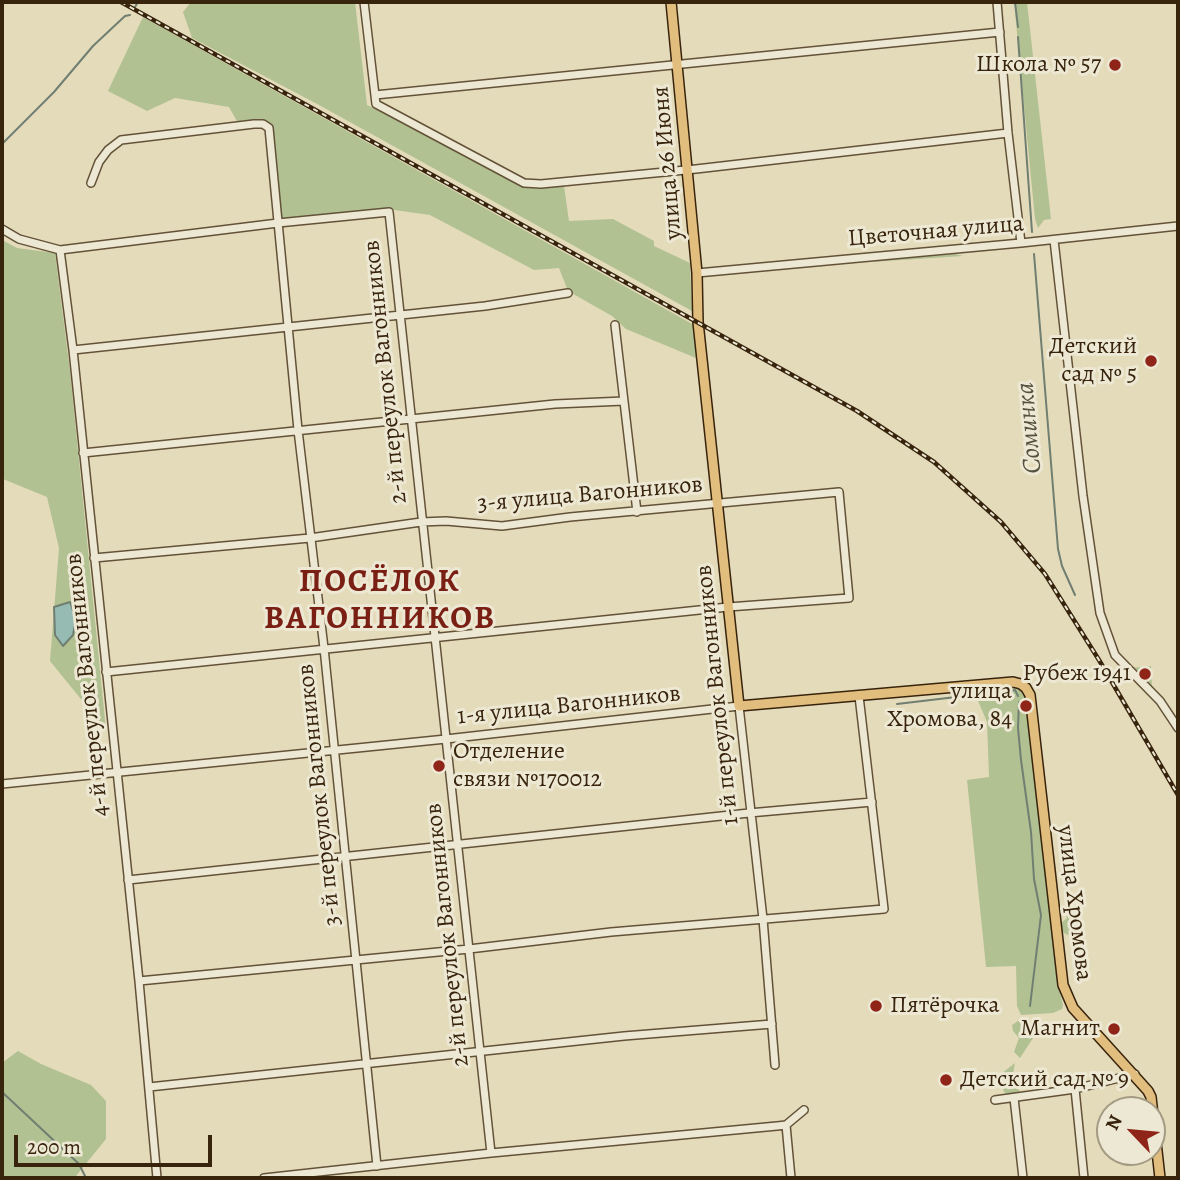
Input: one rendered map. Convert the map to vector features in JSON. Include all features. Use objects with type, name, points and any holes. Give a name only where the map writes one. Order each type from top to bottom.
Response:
[{"type":"main road","name":"улица 26 Июня","points":[[671,2],[697,273],[698,322]]},
{"type":"main road","name":"1-й переулок Вагонников","points":[[698,322],[739,706]]},
{"type":"main road","name":"1-я улица Вагонников","points":[[739,706],[1014,682],[1025,686]]},
{"type":"main road","name":"улица Хромова","points":[[1025,686],[1030,695],[1065,992],[1073,1008],[1135,1074],[1152,1097],[1160,1178]]},
{"type":"street","points":[[364,2],[376,104],[524,183],[541,184],[688,169],[1008,133]]},
{"type":"street","points":[[997,2],[1021,243]]},
{"type":"street","points":[[375,95],[1000,32]]},
{"type":"street","name":"3-й переулок Вагонников","points":[[91,183],[99,162],[108,150],[121,140],[254,124],[263,124],[269,128],[298,430],[324,648],[377,1166]]},
{"type":"street","name":"2-й переулок Вагонников","points":[[278,223],[389,212],[491,1153]]},
{"type":"street","points":[[2,229],[19,239],[60,250],[278,223]]},
{"type":"street","name":"Цветочная улица","points":[[697,273],[1178,226]]},
{"type":"street","points":[[1054,240],[1083,496],[1100,613],[1115,655],[1160,701],[1178,728]]},
{"type":"street","name":"4-й переулок Вагонников","points":[[60,250],[73,350],[139,981],[157,1178]]},
{"type":"street","points":[[73,350],[485,306],[568,293]]},
{"type":"street","points":[[615,325],[637,512]]},
{"type":"street","points":[[83,453],[555,404],[624,401]]},
{"type":"street","name":"3-я улица Вагонников","points":[[94,558],[310,538],[421,522],[502,526],[570,517],[839,492],[849,598],[728,607]]},
{"type":"street","points":[[106,672],[728,607]]},
{"type":"street","points":[[139,981],[356,961],[611,932],[884,909],[859,695]]},
{"type":"street","name":"1-я улица Вагонников","points":[[2,784],[335,751],[739,706]]},
{"type":"street","name":"1-й переулок Вагонников","points":[[739,706],[763,919],[775,1065]]},
{"type":"street","points":[[128,880],[872,802]]},
{"type":"street","points":[[149,1087],[624,1036],[772,1024]]},
{"type":"street","points":[[995,1100],[1075,1089],[1135,1074]]},
{"type":"street","points":[[1075,1089],[1084,1178]]},
{"type":"street","points":[[1014,1098],[1023,1178]]},
{"type":"street","points":[[264,1178],[786,1125],[804,1110]]},
{"type":"street","points":[[786,1125],[791,1178]]},
{"type":"green space","points":[[191,2],[355,2],[367,105],[526,186],[564,186],[569,221],[613,219],[654,241],[654,246],[690,263],[692,311],[192,38],[183,12]]},
{"type":"green space","points":[[1014,2],[1027,2],[1051,219],[1044,220],[1038,228],[1035,219]]},
{"type":"green space","points":[[143,17],[694,325],[696,358],[626,329],[612,316],[568,291],[559,268],[534,270],[430,215],[387,209],[280,221],[272,125],[265,121],[238,123],[229,107],[175,98],[147,111],[108,91]]},
{"type":"green space","points":[[2,240],[17,248],[55,253],[70,371],[106,730],[50,661],[59,548],[47,497],[3,479]]},
{"type":"green space","points":[[955,254],[963,256],[871,262],[884,260]]},
{"type":"green space","points":[[1151,666],[1152,688],[1131,668]]},
{"type":"green space","points":[[1014,685],[1023,691],[1026,700],[1058,984],[1063,1005],[1062,1009],[1053,1013],[1021,1015],[1017,1006],[1016,966],[986,967],[967,780],[989,777],[987,722],[973,689]]},
{"type":"green space","points":[[1067,908],[1072,932],[1068,935],[1060,931],[1060,924],[1067,918],[1064,911]]},
{"type":"green space","points":[[1018,1021],[1043,1023],[1020,1058],[1014,1052],[1019,1038],[1012,1025]]},
{"type":"green space","points":[[18,1051],[91,1085],[106,1101],[106,1139],[77,1178],[2,1178],[2,1063]]},
{"type":"green space","points":[[1015,1063],[1012,1079],[1020,1092],[1010,1096],[1000,1084],[1001,1074]]},
{"type":"water","points":[[70,602],[76,619],[73,635],[63,646],[55,635],[54,607]]},
{"type":"waterway","points":[[135,7],[138,2]]},
{"type":"waterway","name":"Соминка","points":[[1015,2],[1018,27]]},
{"type":"waterway","points":[[2,144],[54,92],[93,46],[125,16],[130,15]]},
{"type":"waterway","name":"Соминка","points":[[1018,37],[1032,232]]},
{"type":"waterway","name":"Соминка","points":[[1034,254],[1058,549],[1062,566],[1075,595]]},
{"type":"waterway","points":[[897,704],[1015,690],[1018,696]]},
{"type":"waterway","points":[[1019,702],[1021,760],[1031,832],[1034,879],[1041,915],[1030,1006]]},
{"type":"waterway","points":[[2,1092],[79,1164],[86,1178]]},
{"type":"railway","points":[[121,2],[857,411],[934,462],[1001,522],[1045,574],[1178,795]]},
{"type":"place","name":"Школа № 57","points":[[1115,65]]},
{"type":"place","name":"Детский сад № 5","points":[[1151,361]]},
{"type":"place","name":"Рубеж 1941","points":[[1145,674]]},
{"type":"place","name":"улица Хромова, 84","points":[[1026,706]]},
{"type":"place","name":"Отделение связи №170012","points":[[439,766]]},
{"type":"place","name":"Пятёрочка","points":[[876,1006]]},
{"type":"place","name":"Магнит","points":[[1114,1029]]},
{"type":"place","name":"Детский сад № 9","points":[[946,1080]]},
{"type":"district","name":"ПОСЁЛОК ВАГОННИКОВ","points":[[380,602]]}]
